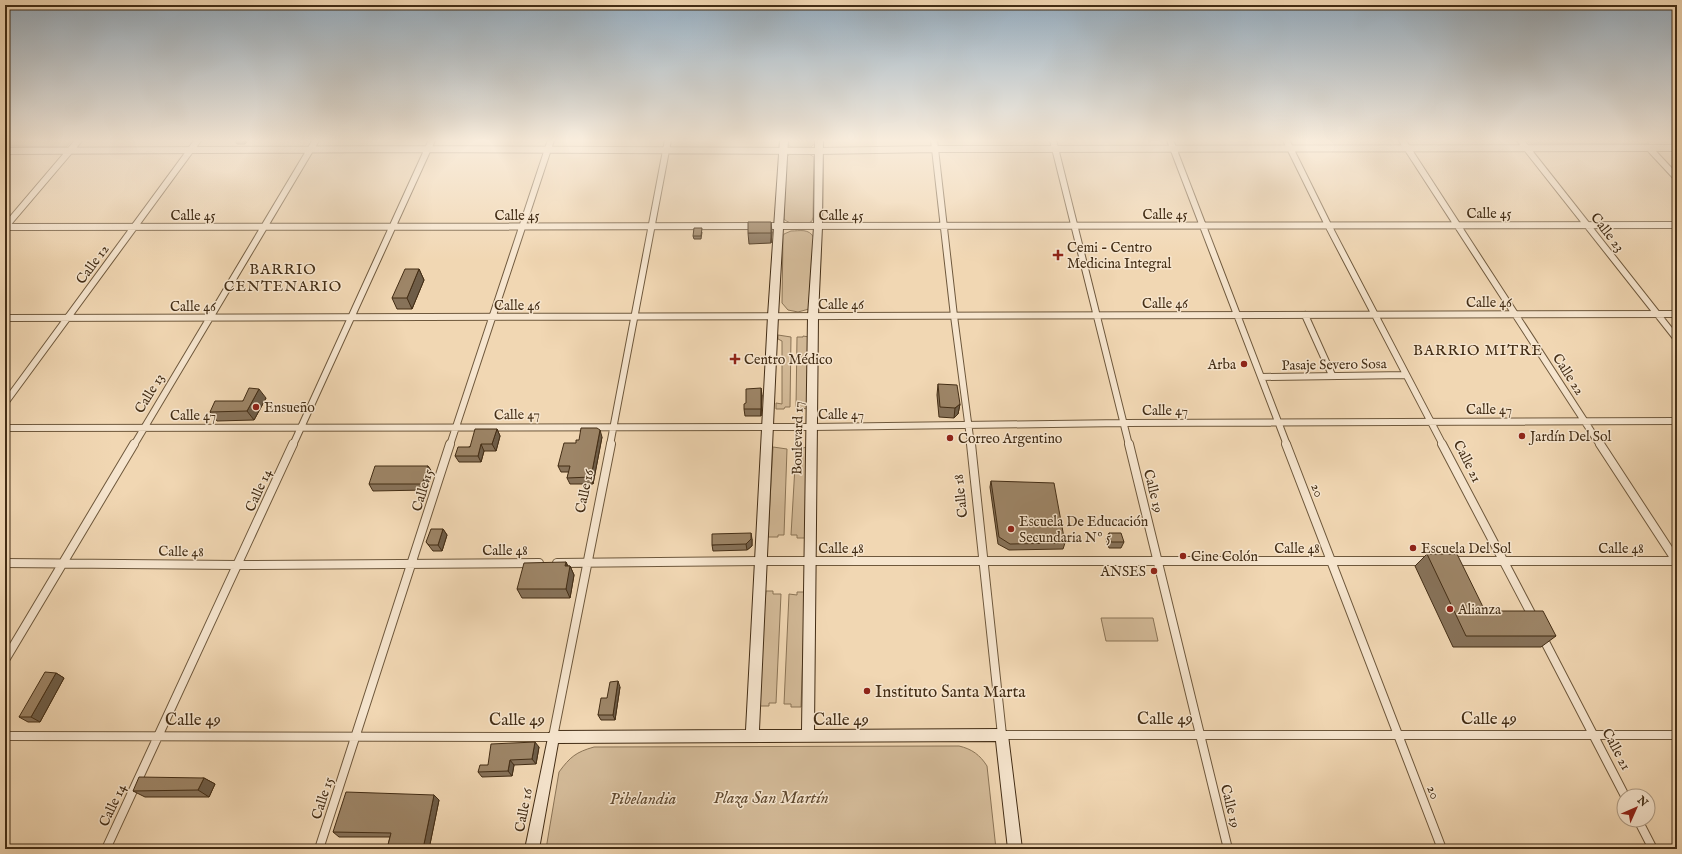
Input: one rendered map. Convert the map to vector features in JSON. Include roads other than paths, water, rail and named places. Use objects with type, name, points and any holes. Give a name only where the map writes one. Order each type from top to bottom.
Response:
[{"type":"main road","name":"Boulevard 17","points":[[752,735],[773,316],[782,180]]},
{"type":"main road","name":"Boulevard 17","points":[[808,736],[809,561],[813,427],[813,316],[818,227],[818,180]]},
{"type":"main road","name":"Calle 49","points":[[553,736],[1002,735]]},
{"type":"main road","name":"Calle 18","points":[[1002,735],[1015,849]]},
{"type":"main road","name":"Calle 16","points":[[532,849],[553,736]]},
{"type":"street","points":[[5,227],[45,180]]},
{"type":"street","name":"Calle 12","points":[[5,403],[168,180]]},
{"type":"street","name":"Calle 13","points":[[5,660],[65,563],[143,428],[292,180]]},
{"type":"street","name":"Calle 14","points":[[106,849],[238,565],[413,180]]},
{"type":"street","name":"Calle 15","points":[[319,849],[413,562],[455,428],[538,180]]},
{"type":"street","name":"Calle 16","points":[[553,736],[614,426],[660,180]]},
{"type":"street","name":"Calle 18","points":[[939,180],[954,316],[969,426],[982,561],[1002,735]]},
{"type":"street","name":"Calle 19","points":[[1063,180],[1124,423],[1228,849]]},
{"type":"street","name":"20","points":[[1185,180],[1442,849]]},
{"type":"street","name":"Calle 21","points":[[1306,180],[1621,788]]},
{"type":"street","name":"Calle 22","points":[[1429,180],[1677,561]]},
{"type":"street","name":"Calle 23","points":[[1551,180],[1677,339]]},
{"type":"street","name":"Calle 45","points":[[5,227],[1677,225]]},
{"type":"street","name":"Calle 46","points":[[5,318],[1677,314]]},
{"type":"street","points":[[1305,315],[1332,375]]},
{"type":"street","name":"Pasaje Severo Sosa","points":[[1261,377],[1406,375]]},
{"type":"street","name":"Calle 47","points":[[5,428],[455,428],[614,426],[813,427],[1124,423],[1677,422]]},
{"type":"street","name":"Calle 48","points":[[5,563],[238,565],[413,562],[586,563],[760,561],[1677,561]]},
{"type":"street","name":"Calle 49","points":[[1002,735],[1677,735]]},
{"type":"street","name":"Calle 49","points":[[5,736],[553,736]]},
{"type":"street","points":[[1642,828],[1653,849]]},
{"type":"place","name":"Cemi - Centro Medicina Integral","points":[[1058,255]]},
{"type":"place","name":"Centro Médico","points":[[735,359]]},
{"type":"place","name":"Arba","points":[[1244,364]]},
{"type":"place","name":"Ensueño","points":[[256,407]]},
{"type":"place","name":"Jardín Del Sol","points":[[1522,436]]},
{"type":"place","name":"Correo Argentino","points":[[950,438]]},
{"type":"place","name":"Escuela De Educación Secundaria Nº 5","points":[[1011,529]]},
{"type":"place","name":"Escuela Del Sol","points":[[1413,548]]},
{"type":"place","name":"Cine Colón","points":[[1183,556]]},
{"type":"place","name":"ANSES","points":[[1154,571]]},
{"type":"place","name":"Alianza","points":[[1450,609]]},
{"type":"place","name":"Instituto Santa Marta","points":[[867,691]]},
{"type":"district","name":"BARRIO CENTENARIO","points":[[283,278]]},
{"type":"district","name":"BARRIO MITRE","points":[[1478,350]]},
{"type":"park label","name":"Plaza San Martín","points":[[771,797]]},
{"type":"park label","name":"Pibelandia","points":[[643,798]]}]
